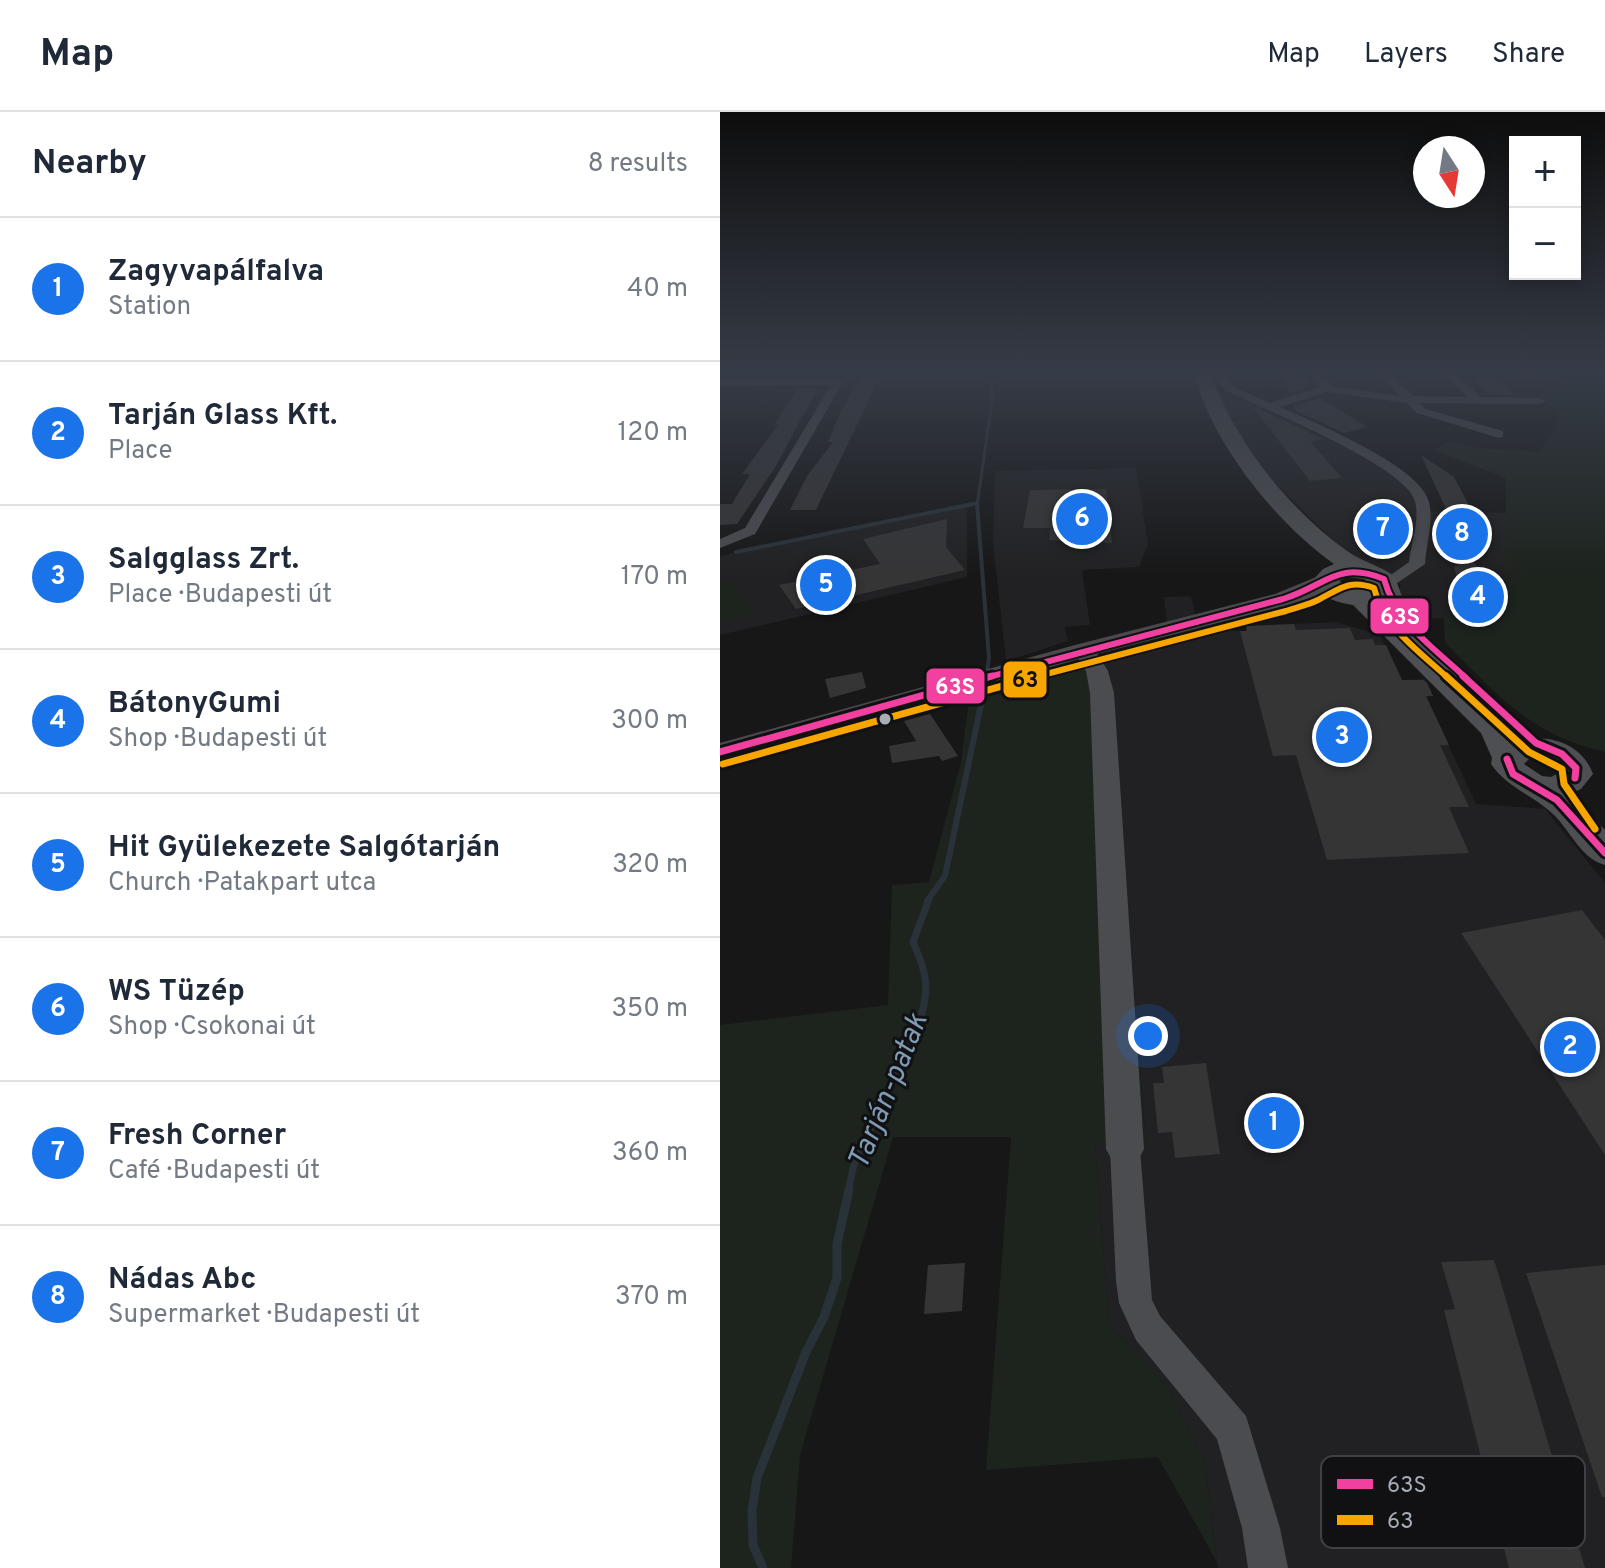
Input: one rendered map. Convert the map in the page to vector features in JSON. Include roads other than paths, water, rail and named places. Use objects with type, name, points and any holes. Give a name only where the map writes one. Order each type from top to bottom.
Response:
[{"type":"main road","points":[[1217,441],[1245,480],[1322,561],[1358,583],[1578,766],[1605,822]]},
{"type":"main road","points":[[1235,441],[1250,465],[1296,516],[1339,557],[1358,583],[1495,729],[1508,758],[1507,764],[1516,776],[1536,785],[1565,806],[1605,853]]},
{"type":"main road","points":[[720,752],[1084,650],[1358,583]]},
{"type":"main road","points":[[1508,758],[1520,749],[1578,766]]},
{"type":"main road","points":[[1536,785],[1557,786],[1578,766]]},
{"type":"street","points":[[720,544],[750,531],[806,441]]},
{"type":"street","points":[[1338,441],[1384,463],[1418,490],[1422,500],[1417,564],[1411,569],[1358,583]]},
{"type":"street","points":[[1084,650],[1097,671],[1102,693],[1132,1281],[1136,1303],[1148,1328],[1233,1429],[1261,1528],[1268,1568]]},
{"type":"waterway","name":"Tarján-patak","points":[[977,505],[986,441]]},
{"type":"waterway","points":[[963,506],[977,503]]},
{"type":"waterway","points":[[736,552],[973,504]]},
{"type":"waterway","name":"Tarján-patak","points":[[977,505],[989,658],[986,678]]},
{"type":"waterway","name":"Tarján-patak","points":[[927,901],[945,876],[987,676]]},
{"type":"waterway","name":"Tarján-patak","points":[[848,1192],[854,1164],[921,1017],[925,976],[913,942],[929,899]]},
{"type":"waterway","name":"Tarján-patak","points":[[763,1568],[753,1545],[752,1511],[757,1478],[806,1352],[824,1317],[837,1278],[837,1244],[849,1190]]},
{"type":"place","name":"WS Tüzép","points":[[1082,519]]},
{"type":"place","name":"Fresh Corner","points":[[1383,529]]},
{"type":"place","name":"Nádas Abc","points":[[1462,534]]},
{"type":"place","name":"Hit Gyülekezete Salgótarján","points":[[826,585]]},
{"type":"place","name":"BátonyGumi","points":[[1478,597]]},
{"type":"place","name":"Salgglass Zrt.","points":[[1342,737]]},
{"type":"place","name":"Tarján Glass Kft.","points":[[1570,1047]]},
{"type":"place","name":"Zagyvapálfalva","points":[[1274,1123]]}]
